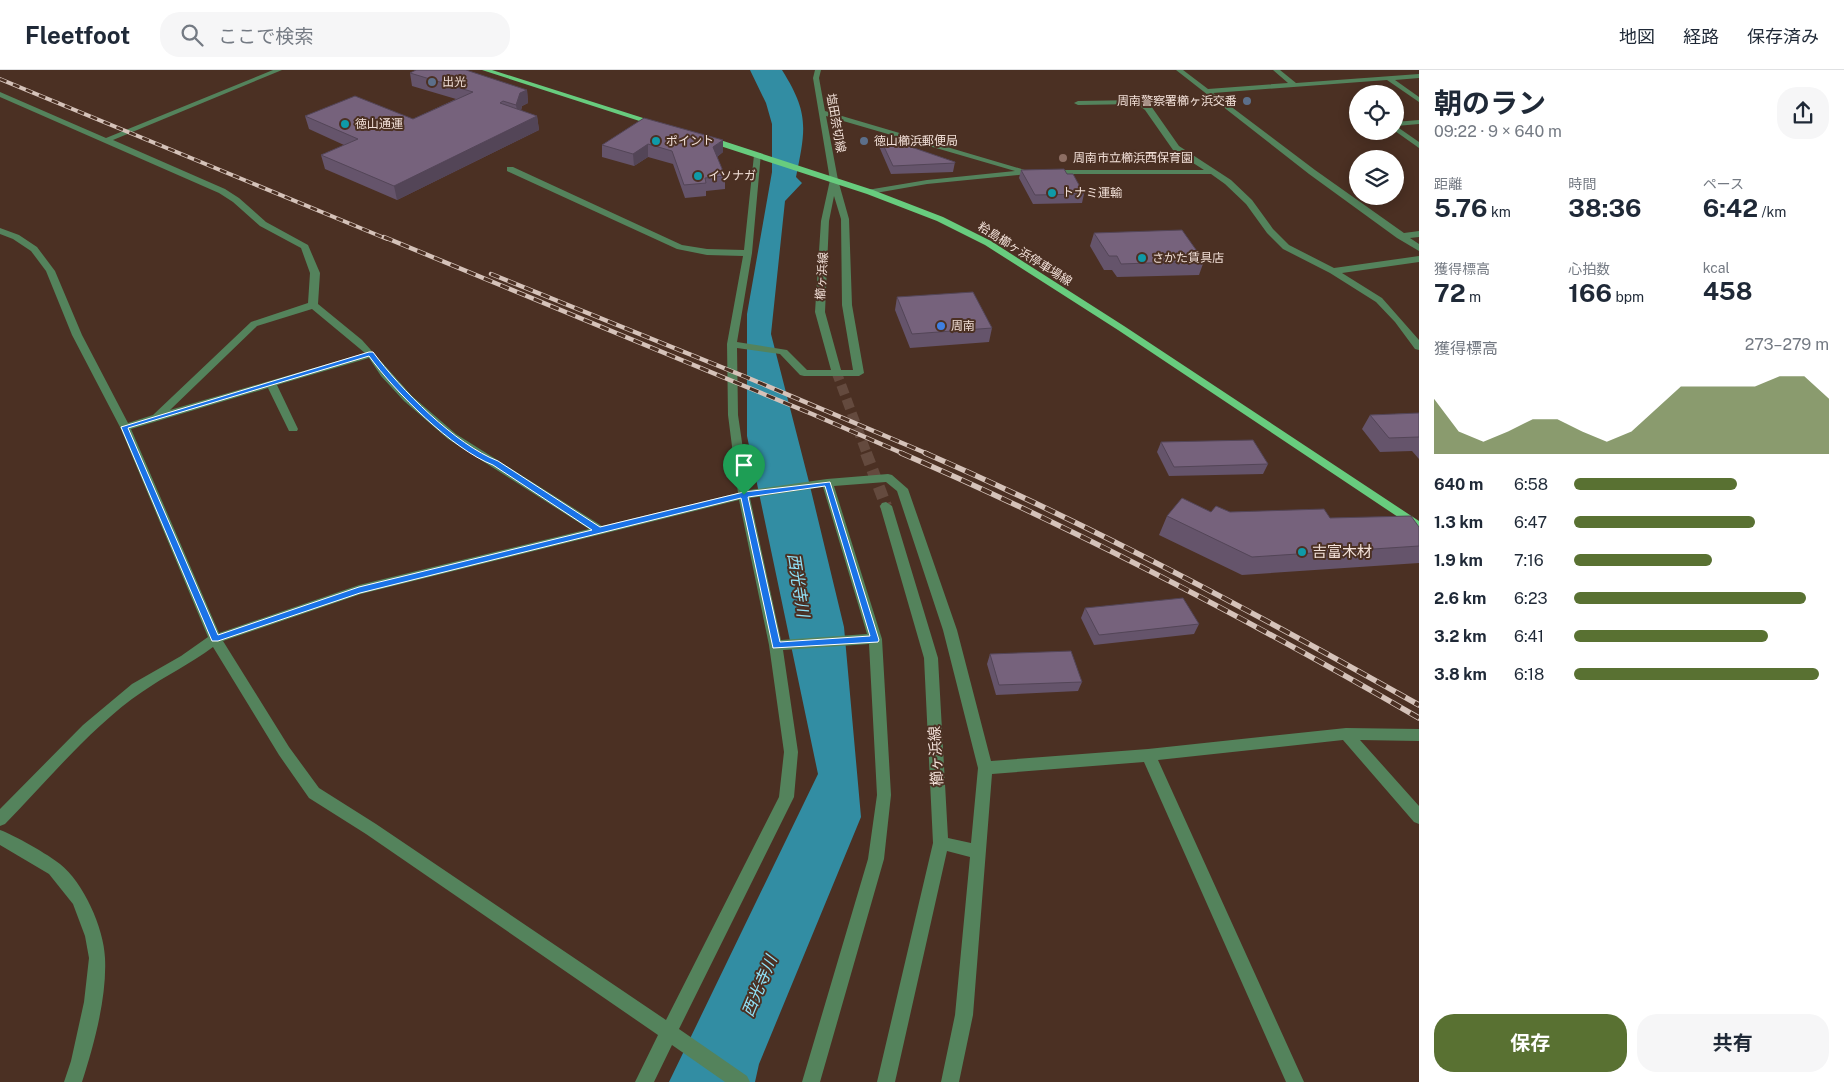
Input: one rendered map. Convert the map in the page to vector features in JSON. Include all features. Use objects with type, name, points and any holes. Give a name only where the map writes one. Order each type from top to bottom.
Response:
[{"type":"main road","points":[[485,70],[667,126]]},
{"type":"main road","name":"粭島櫛ヶ浜停車場線","points":[[703,138],[870,192],[940,219],[988,243],[1121,328],[1419,528]]},
{"type":"street","points":[[108,140],[279,70]]},
{"type":"street","name":"塩田奈切線","points":[[818,70],[816,78],[824,113],[834,180]]},
{"type":"street","points":[[1179,70],[1312,172],[1419,248]]},
{"type":"street","points":[[1276,70],[1295,84]]},
{"type":"street","points":[[1377,70],[1419,100]]},
{"type":"street","points":[[1207,91],[1419,76]]},
{"type":"street","points":[[0,94],[222,191],[236,200],[263,224],[305,247],[316,273],[313,305]]},
{"type":"street","points":[[1078,103],[1138,102],[1148,108],[1176,148],[1228,182],[1249,202],[1270,231],[1286,247],[1333,271],[1378,300],[1398,320],[1419,347]]},
{"type":"street","points":[[824,113],[1028,172]]},
{"type":"street","points":[[1404,123],[1419,122]]},
{"type":"street","points":[[1404,135],[1419,146]]},
{"type":"street","points":[[644,1082],[786,797],[791,752],[776,645],[744,495],[733,415],[732,344],[748,253],[758,155]]},
{"type":"street","points":[[510,169],[680,247],[707,252],[748,253]]},
{"type":"street","points":[[870,192],[927,182],[1028,172],[1210,172]]},
{"type":"street","points":[[732,344],[783,352],[804,373],[860,373],[847,305],[845,219],[834,180]]},
{"type":"street","name":"櫛ヶ浜線","points":[[834,180],[825,221],[820,312],[836,371]]},
{"type":"street","points":[[0,232],[16,237],[34,249],[50,271],[77,335],[124,427],[215,639],[284,751],[314,793],[371,829],[741,1082]]},
{"type":"street","points":[[1400,236],[1419,234]]},
{"type":"street","points":[[1333,271],[1419,259]]},
{"type":"street","points":[[313,305],[371,354],[405,395],[445,431],[482,458],[496,463],[598,530]]},
{"type":"street","points":[[157,418],[254,324],[313,305]]},
{"type":"street","points":[[124,427],[371,354]]},
{"type":"street","points":[[271,384],[293,429]]},
{"type":"street","points":[[0,819],[88,729],[137,688],[186,660],[215,639],[359,590],[744,495],[828,483],[888,478],[902,489],[950,630],[986,768],[964,1015],[950,1082]]},
{"type":"street","points":[[811,1082],[876,860],[884,795],[875,640],[828,483]]},
{"type":"street","name":"櫛ヶ浜線","points":[[886,506],[931,658],[941,843],[886,1082]]},
{"type":"street","points":[[776,645],[875,640]]},
{"type":"street","points":[[986,768],[1148,755],[1346,734],[1419,735]]},
{"type":"street","points":[[1346,734],[1419,817]]},
{"type":"street","points":[[1148,755],[1296,1082]]},
{"type":"street","points":[[0,838],[54,869],[80,900],[93,936],[97,958],[93,1002],[80,1062],[73,1082]]},
{"type":"street","points":[[941,843],[978,852]]},
{"type":"water","name":"西光寺川","points":[[750,70],[782,70],[797,98],[803,121],[802,146],[796,177],[802,183],[785,201],[771,334],[844,627],[861,817],[759,1064],[755,1082],[669,1082],[818,774],[747,436],[747,314],[772,172],[772,124],[766,103]]},
{"type":"building","points":[[416,70],[466,70],[527,90],[520,93],[516,105],[503,101],[500,103],[537,116],[394,186],[321,155],[358,139],[305,116],[355,96],[413,119],[473,92],[410,73]]},
{"type":"building","points":[[644,118],[723,140],[713,147],[725,176],[705,178],[706,183],[684,185],[672,151],[648,144],[633,154],[602,145]]},
{"type":"building","points":[[879,136],[955,162],[955,163],[893,166]]},
{"type":"building","points":[[1064,169],[1067,174],[1073,174],[1084,194],[1035,195],[1021,170]]},
{"type":"building","points":[[1182,230],[1204,261],[1121,264],[1117,256],[1109,256],[1094,233]]},
{"type":"building","points":[[973,292],[992,328],[912,334],[897,297]]},
{"type":"building","points":[[1419,413],[1419,437],[1389,438],[1370,415]]},
{"type":"building","points":[[1253,440],[1268,464],[1174,467],[1161,442]]},
{"type":"building","points":[[1182,498],[1211,512],[1216,506],[1230,512],[1324,509],[1330,518],[1411,516],[1419,527],[1419,546],[1252,557],[1167,516]]},
{"type":"building","points":[[1183,598],[1199,624],[1099,635],[1085,608]]},
{"type":"building","points":[[1071,651],[1082,682],[999,685],[990,654]]},
{"type":"tunnel","points":[[836,371],[867,454]]},
{"type":"tunnel","points":[[866,453],[886,506]]},
{"type":"railway","points":[[0,79],[387,239]]},
{"type":"railway","points":[[384,237],[904,454]]},
{"type":"railway","points":[[491,274],[746,377],[928,454]]},
{"type":"railway","points":[[901,453],[1033,513],[1164,578],[1292,646],[1419,718]]},
{"type":"railway","points":[[925,453],[1113,541],[1419,705]]},
{"type":"place","name":"出光","points":[[432,82]]},
{"type":"place","name":"周南警察署櫛ヶ浜交番","points":[[1247,101]]},
{"type":"place","name":"徳山通運","points":[[345,124]]},
{"type":"place","name":"ポイント","points":[[656,141]]},
{"type":"place","name":"徳山櫛浜郵便局","points":[[864,141]]},
{"type":"place","name":"周南市立櫛浜西保育園","points":[[1063,158]]},
{"type":"place","name":"イソナガ","points":[[698,176]]},
{"type":"place","name":"トナミ運輸","points":[[1052,193]]},
{"type":"place","name":"さかた賃具店","points":[[1142,258]]},
{"type":"place","name":"周南","points":[[941,326]]},
{"type":"place","name":"吉富木材","points":[[1302,552]]},
{"type":"route","points":[[744,495],[598,530],[496,463],[482,458],[445,431],[405,395],[371,354],[124,427],[215,639],[359,590],[744,495],[828,483],[875,640],[776,645],[744,495]]}]
